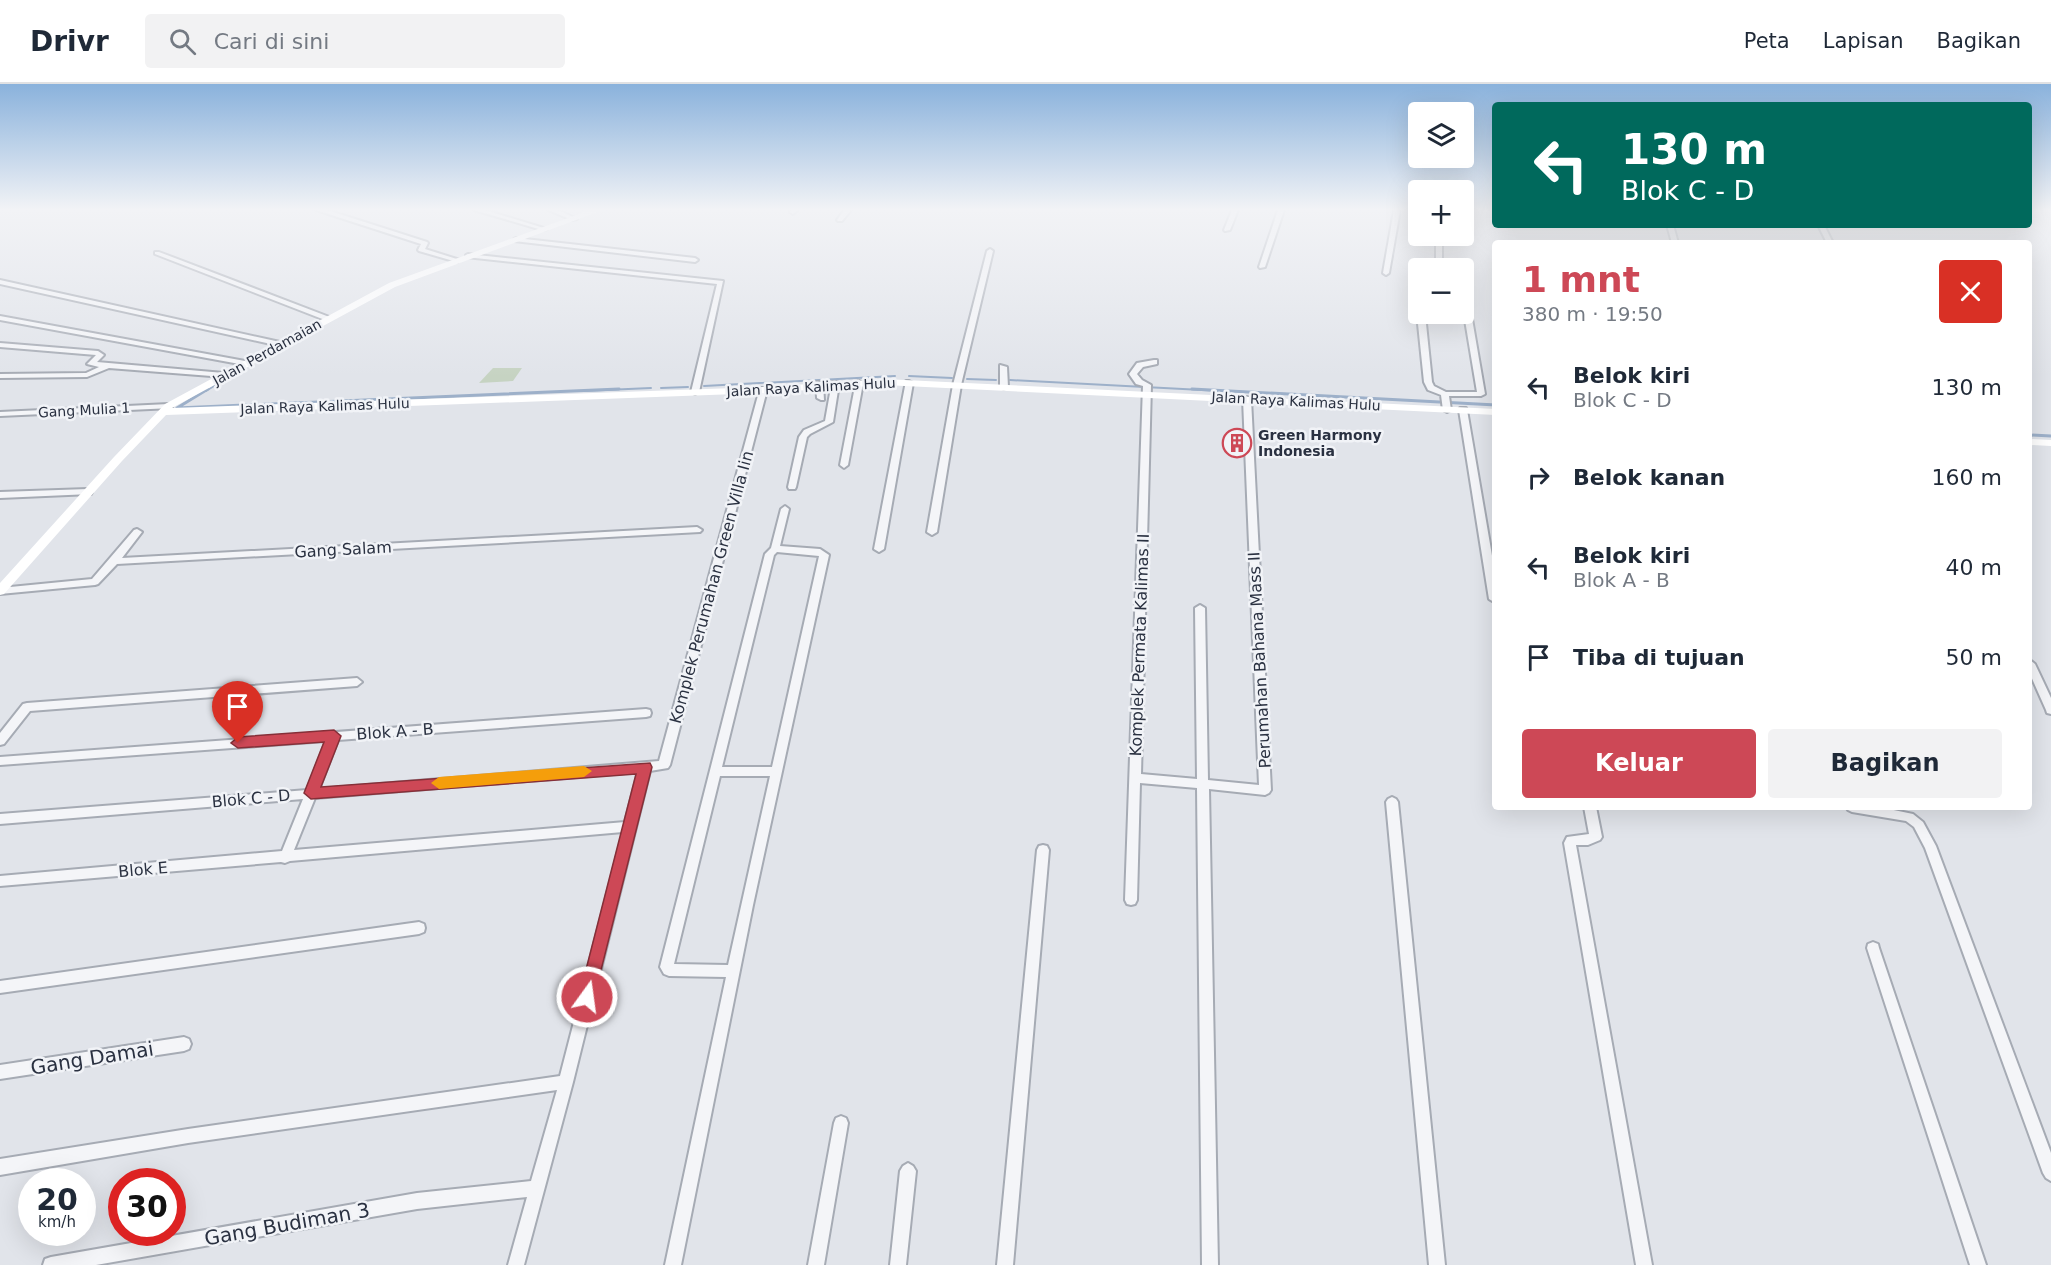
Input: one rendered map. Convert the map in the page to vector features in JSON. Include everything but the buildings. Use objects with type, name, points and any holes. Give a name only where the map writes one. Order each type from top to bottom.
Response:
[{"type":"street","points":[[190,265],[328,318]]},
{"type":"street","name":"Jalan Perdamaian","points":[[0,591],[165,409],[328,318],[392,285],[444,265]]},
{"type":"street","points":[[557,265],[721,282],[694,392]]},
{"type":"street","points":[[933,532],[957,385],[987,265]]},
{"type":"street","points":[[1386,273],[1387,265]]},
{"type":"street","points":[[0,282],[280,344]]},
{"type":"street","points":[[0,318],[245,363]]},
{"type":"street","points":[[1422,324],[1428,382],[1446,402],[1481,394],[1469,324]]},
{"type":"street","points":[[0,345],[98,353],[100,355],[91,364],[224,375]]},
{"type":"street","points":[[1146,390],[1133,374],[1140,365],[1155,362]]},
{"type":"street","points":[[0,376],[87,375],[108,366]]},
{"type":"street","points":[[1003,367],[1004,387]]},
{"type":"street","points":[[844,465],[860,382]]},
{"type":"street","name":"Jalan Raya Kalimas Hulu","points":[[165,409],[763,390],[860,382],[1146,390],[1247,399],[1446,402],[1463,411],[1492,412]]},
{"type":"street","points":[[879,549],[909,383]]},
{"type":"street","points":[[819,384],[821,398]]},
{"type":"street","points":[[792,488],[804,434],[829,422],[835,384]]},
{"type":"street","name":"Komplek Perumahan Green Villa Iin","points":[[645,768],[664,765],[763,390]]},
{"type":"street","name":"Komplek Permata Kalimas II","points":[[1131,900],[1146,390]]},
{"type":"street","name":"Perumahan Bahana Mass II","points":[[1135,778],[1265,790],[1247,399]]},
{"type":"street","name":"Gang Mulia 1","points":[[0,414],[165,409]]},
{"type":"street","points":[[1463,411],[1492,587]]},
{"type":"street","points":[[2032,442],[2051,444]]},
{"type":"street","points":[[0,495],[88,492]]},
{"type":"street","points":[[734,971],[669,970],[667,967],[770,554],[775,549],[785,509]]},
{"type":"street","name":"Gang Salam","points":[[114,561],[697,530]]},
{"type":"street","points":[[0,591],[95,582],[137,532]]},
{"type":"street","points":[[673,1265],[824,555],[820,552],[775,549]]},
{"type":"street","points":[[1200,608],[1210,1265]]},
{"type":"street","points":[[2032,667],[2051,710]]},
{"type":"street","points":[[0,741],[27,707],[357,682]]},
{"type":"street","name":"Blok A - B","points":[[0,761],[646,713]]},
{"type":"street","points":[[285,858],[334,736]]},
{"type":"street","points":[[516,1265],[566,1082],[645,768]]},
{"type":"street","name":"Blok C - D","points":[[0,819],[645,768]]},
{"type":"street","points":[[716,772],[777,771]]},
{"type":"street","points":[[1392,802],[1437,1265]]},
{"type":"street","points":[[1591,810],[1596,837],[1588,840],[1573,839],[1570,843],[1644,1265]]},
{"type":"street","points":[[1869,810],[1909,817],[1919,825],[1930,846],[2051,1173]]},
{"type":"street","name":"Blok E","points":[[0,881],[285,858],[631,826]]},
{"type":"street","points":[[1005,1265],[1043,850]]},
{"type":"street","points":[[0,987],[419,928]]},
{"type":"street","points":[[1873,948],[1978,1265]]},
{"type":"street","name":"Gang Damai","points":[[0,1072],[184,1044]]},
{"type":"street","points":[[0,1167],[188,1136],[566,1082]]},
{"type":"street","points":[[816,1265],[841,1123]]},
{"type":"street","points":[[898,1265],[909,1171]]},
{"type":"street","name":"Gang Budiman 3","points":[[51,1265],[417,1201],[537,1188]]},
{"type":"green space","points":[[493,368],[522,368],[513,381],[479,383]]},
{"type":"waterway","points":[[704,386],[895,376]]},
{"type":"waterway","points":[[909,376],[952,378]]},
{"type":"waterway","points":[[206,391],[227,378]]},
{"type":"waterway","points":[[967,379],[996,380]]},
{"type":"waterway","points":[[1010,380],[1221,391]]},
{"type":"waterway","points":[[661,388],[688,387]]},
{"type":"waterway","points":[[583,391],[651,388]]},
{"type":"waterway","points":[[208,389],[177,408],[619,389]]},
{"type":"waterway","points":[[1192,389],[1492,405]]},
{"type":"waterway","points":[[2032,435],[2051,436]]},
{"type":"slow traffic","points":[[439,783],[584,771]]},
{"type":"place","name":"Green Harmony Indonesia","points":[[1237,443]]},
{"type":"route","points":[[238,743],[334,736],[311,793],[645,767],[587,997]]}]
